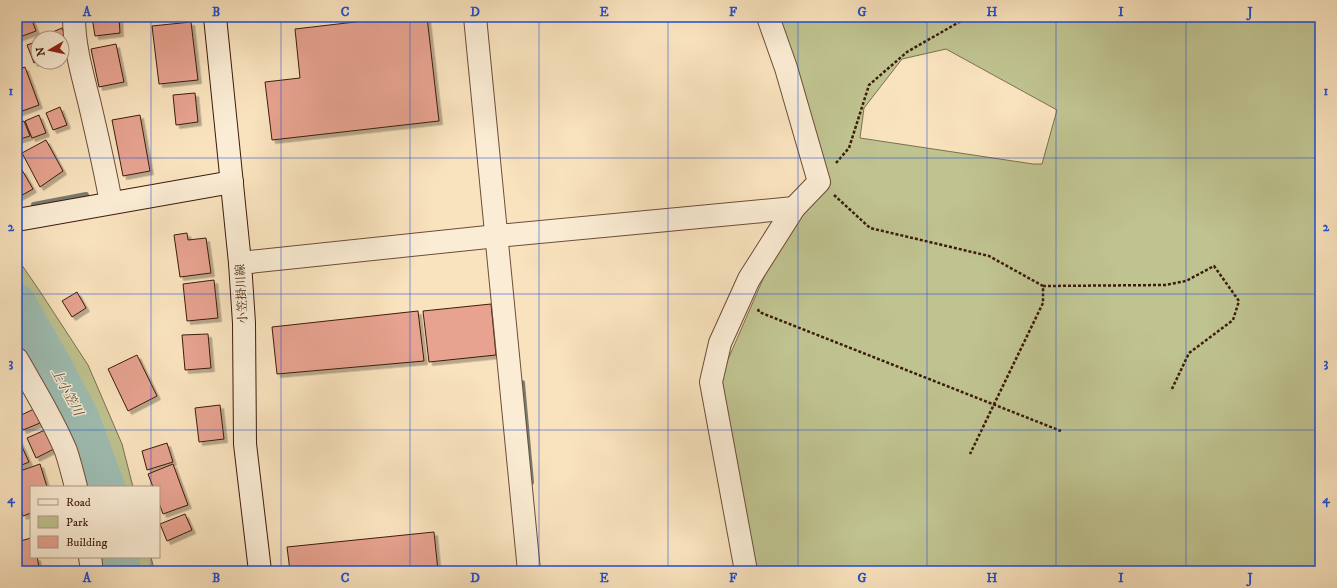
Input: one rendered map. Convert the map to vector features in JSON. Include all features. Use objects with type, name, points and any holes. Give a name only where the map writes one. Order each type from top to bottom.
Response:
[{"type":"street","points":[[74,17],[77,54],[97,136],[111,203]]},
{"type":"street","name":"小笠掛川線","points":[[215,17],[240,263],[244,323],[245,444],[260,571]]},
{"type":"street","points":[[475,17],[506,235],[529,571]]},
{"type":"street","points":[[746,571],[711,382],[720,343],[749,279],[794,208],[819,182],[786,68],[768,17]]},
{"type":"street","points":[[17,220],[232,182]]},
{"type":"street","points":[[240,263],[506,235],[794,208]]},
{"type":"street","points":[[17,359],[49,415],[60,438],[66,452],[76,486]]},
{"type":"street","points":[[90,558],[92,571]]},
{"type":"path","points":[[968,17],[907,52],[869,85],[849,148],[819,182],[870,228],[989,256],[1043,286],[1165,284],[1186,281],[1214,266],[1239,300],[1233,320],[1189,353],[1171,391]]},
{"type":"path","points":[[970,454],[1043,302],[1043,286]]},
{"type":"path","points":[[758,305],[759,312],[1061,431]]},
{"type":"green space","points":[[774,17],[1320,17],[1320,571],[754,571],[719,380],[794,208],[829,181]],"holes":[[[946,49],[1057,110],[1042,164],[1033,164],[860,138],[864,108],[902,59]]]},
{"type":"green space","points":[[17,258],[88,365],[122,444],[133,486],[76,486],[17,353]]},
{"type":"green space","points":[[93,558],[151,558],[153,565],[153,571],[96,571]]},
{"type":"building","points":[[17,17],[31,17],[36,30],[30,30],[30,33],[17,38]]},
{"type":"building","points":[[92,17],[119,17],[120,33],[95,36]]},
{"type":"building","points":[[398,17],[427,17],[439,121],[272,140],[265,82],[300,78],[295,29]]},
{"type":"building","points":[[191,22],[198,80],[159,84],[152,26]]},
{"type":"building","points":[[30,44],[30,53],[27,45]]},
{"type":"building","points":[[116,44],[124,82],[99,87],[91,49]]},
{"type":"building","points":[[25,67],[39,105],[17,113],[17,70]]},
{"type":"building","points":[[195,93],[198,122],[176,125],[173,95]]},
{"type":"building","points":[[60,107],[67,125],[53,130],[46,113]]},
{"type":"building","points":[[39,115],[46,133],[32,138],[25,121]]},
{"type":"building","points":[[140,115],[150,171],[123,176],[112,120]]},
{"type":"building","points":[[24,121],[30,136],[17,140],[17,124]]},
{"type":"building","points":[[46,140],[63,171],[40,187],[22,153]]},
{"type":"building","points":[[22,170],[33,189],[17,198],[17,172]]},
{"type":"building","points":[[187,233],[188,240],[206,238],[211,273],[180,277],[174,235]]},
{"type":"building","points":[[214,280],[218,318],[187,321],[183,284]]},
{"type":"building","points":[[77,292],[86,308],[72,317],[62,301]]},
{"type":"building","points":[[491,304],[496,355],[429,362],[423,311]]},
{"type":"building","points":[[418,311],[424,361],[277,374],[272,327]]},
{"type":"building","points":[[208,334],[211,368],[185,370],[182,335]]},
{"type":"building","points":[[137,355],[157,396],[128,411],[108,369]]},
{"type":"building","points":[[220,405],[224,439],[199,442],[195,408]]},
{"type":"building","points":[[34,409],[40,423],[23,430],[17,417]]},
{"type":"building","points":[[45,430],[54,449],[36,458],[27,438]]},
{"type":"building","points":[[17,436],[29,462],[17,467]]},
{"type":"building","points":[[167,443],[173,462],[147,470],[142,451]]},
{"type":"building","points":[[40,464],[47,486],[30,486],[30,513],[23,516],[17,498],[17,472]]},
{"type":"building","points":[[173,464],[188,505],[163,514],[160,506],[160,486],[153,486],[148,474]]},
{"type":"building","points":[[185,514],[192,530],[167,541],[160,524]]},
{"type":"building","points":[[434,532],[438,571],[290,571],[287,547]]},
{"type":"building","points":[[30,538],[30,558],[37,558],[40,571],[17,571],[17,542]]},
{"type":"waterway","points":[[34,205],[86,195]]},
{"type":"waterway","name":"上小笠川","points":[[17,301],[81,417],[107,486]]},
{"type":"waterway","points":[[522,383],[531,482]]},
{"type":"waterway","name":"上小笠川","points":[[121,558],[123,571]]}]
